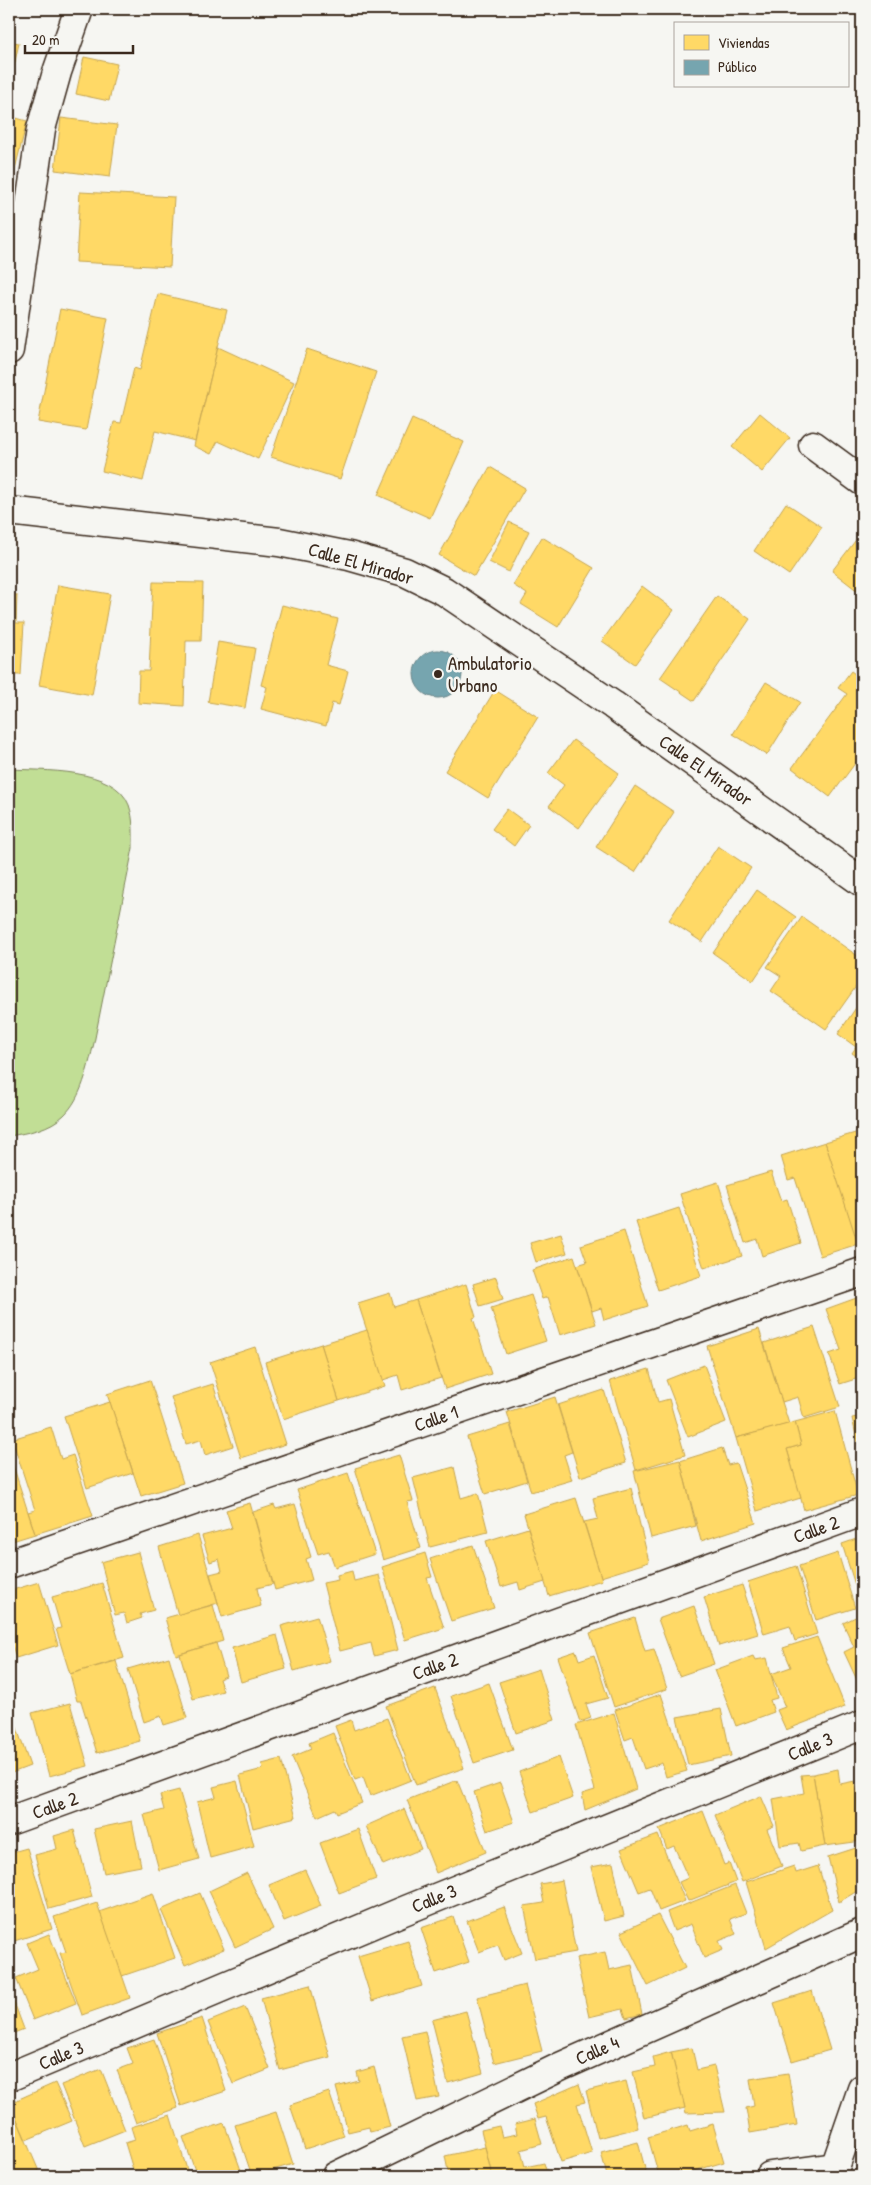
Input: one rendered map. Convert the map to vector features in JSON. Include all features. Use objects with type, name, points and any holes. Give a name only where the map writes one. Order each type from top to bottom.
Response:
[{"type":"street","points":[[9,350],[41,130],[57,72],[79,9]]},
{"type":"street","points":[[812,445],[862,480]]},
{"type":"street","name":"Calle El Mirador","points":[[9,511],[279,542],[350,556],[405,572],[444,590],[605,699],[862,882]]},
{"type":"street","name":"Calle 1","points":[[9,1564],[862,1272]]},
{"type":"street","name":"Calle 2","points":[[9,1821],[862,1512]]},
{"type":"street","name":"Calle 3","points":[[9,2076],[401,1912],[862,1725]]},
{"type":"street","name":"Calle 4","points":[[336,2176],[562,2066],[862,1933]]},
{"type":"street","points":[[770,2176],[833,2171],[862,2089]]},
{"type":"green space","points":[[9,769],[58,771],[94,777],[109,784],[121,793],[131,810],[133,848],[94,1043],[80,1091],[70,1108],[52,1124],[38,1130],[9,1136]]},
{"type":"building: Viviendas","points":[[9,41],[19,43],[14,66],[9,65]]},
{"type":"building: Viviendas","points":[[84,57],[117,64],[109,101],[76,94]]},
{"type":"building: Viviendas","points":[[9,116],[27,121],[9,193]]},
{"type":"building: Viviendas","points":[[61,118],[117,125],[110,177],[55,170]]},
{"type":"building: Viviendas","points":[[80,192],[174,197],[170,267],[76,262]]},
{"type":"building: Viviendas","points":[[158,294],[227,310],[195,441],[155,431],[143,481],[102,471],[114,422],[121,423],[134,368],[140,370]]},
{"type":"building: Viviendas","points":[[60,309],[108,318],[86,430],[38,422]]},
{"type":"building: Viviendas","points":[[218,347],[294,382],[258,459],[218,441],[211,454],[194,446]]},
{"type":"building: Viviendas","points":[[307,349],[376,372],[340,479],[271,457]]},
{"type":"building: Viviendas","points":[[760,413],[790,438],[762,472],[732,447]]},
{"type":"building: Viviendas","points":[[412,419],[464,442],[430,518],[378,495]]},
{"type":"building: Viviendas","points":[[490,467],[525,488],[474,576],[439,555]]},
{"type":"building: Viviendas","points":[[786,503],[822,527],[789,575],[754,551]]},
{"type":"building: Viviendas","points":[[509,522],[529,531],[509,572],[489,562]]},
{"type":"building: Viviendas","points":[[862,532],[862,587],[859,592],[832,571]]},
{"type":"building: Viviendas","points":[[542,537],[594,568],[558,627],[521,604],[527,594],[513,585]]},
{"type":"building: Viviendas","points":[[153,582],[203,583],[201,641],[186,641],[184,706],[138,703],[139,671],[149,671]]},
{"type":"building: Viviendas","points":[[58,585],[110,594],[92,695],[39,685]]},
{"type":"building: Viviendas","points":[[642,586],[674,610],[635,664],[602,641]]},
{"type":"building: Viviendas","points":[[9,594],[17,595],[16,623],[24,623],[21,675],[9,675]]},
{"type":"building: Viviendas","points":[[717,596],[750,619],[694,701],[660,678]]},
{"type":"building: Viviendas","points":[[282,605],[338,619],[326,665],[348,671],[339,705],[332,703],[326,726],[261,709],[267,687],[261,685]]},
{"type":"building: Viviendas","points":[[218,642],[255,648],[245,708],[208,702]]},
{"type":"building: Viviendas","points":[[851,671],[862,679],[862,754],[830,797],[792,768],[847,694],[838,688]]},
{"type":"building: Viviendas","points":[[766,682],[800,702],[767,755],[733,734]]},
{"type":"building: Viviendas","points":[[495,690],[538,717],[488,798],[445,771]]},
{"type":"building: Viviendas","points":[[573,740],[619,773],[579,828],[549,806],[564,785],[548,773]]},
{"type":"building: Viviendas","points":[[635,786],[674,812],[635,872],[596,847]]},
{"type":"building: Viviendas","points":[[507,809],[529,825],[514,846],[492,829]]},
{"type":"building: Viviendas","points":[[718,846],[751,868],[702,942],[669,920]]},
{"type":"building: Viviendas","points":[[757,890],[796,917],[753,981],[713,953]]},
{"type":"building: Viviendas","points":[[802,917],[862,959],[862,978],[826,1029],[771,991],[781,976],[767,967]]},
{"type":"building: Viviendas","points":[[862,999],[862,1060],[852,1053],[856,1047],[838,1034]]},
{"type":"building: Viviendas","points":[[862,1131],[862,1236],[855,1238],[825,1142]]},
{"type":"building: Viviendas","points":[[825,1142],[858,1244],[820,1256],[795,1178],[788,1180],[781,1156]]},
{"type":"building: Viviendas","points":[[771,1172],[781,1201],[787,1199],[801,1243],[762,1256],[757,1239],[745,1243],[727,1185]]},
{"type":"building: Viviendas","points":[[718,1182],[742,1256],[704,1268],[680,1194]]},
{"type":"building: Viviendas","points":[[679,1208],[701,1276],[658,1290],[636,1222]]},
{"type":"building: Viviendas","points":[[624,1231],[648,1306],[604,1320],[601,1308],[592,1311],[577,1265],[587,1262],[581,1245]]},
{"type":"building: Viviendas","points":[[561,1234],[567,1253],[536,1262],[530,1243]]},
{"type":"building: Viviendas","points":[[574,1256],[596,1324],[560,1335],[548,1297],[542,1299],[532,1270]]},
{"type":"building: Viviendas","points":[[496,1277],[503,1299],[480,1306],[473,1284]]},
{"type":"building: Viviendas","points":[[466,1284],[476,1317],[473,1318],[491,1374],[445,1389],[416,1300]]},
{"type":"building: Viviendas","points":[[390,1293],[394,1307],[416,1300],[441,1378],[402,1390],[398,1375],[383,1380],[358,1303]]},
{"type":"building: Viviendas","points":[[531,1295],[546,1341],[506,1354],[491,1308]]},
{"type":"building: Viviendas","points":[[862,1296],[862,1377],[840,1384],[829,1354],[841,1350],[826,1309]]},
{"type":"building: Viviendas","points":[[814,1327],[840,1407],[804,1418],[798,1397],[782,1402],[764,1343]]},
{"type":"building: Viviendas","points":[[759,1329],[789,1424],[736,1438],[707,1346]]},
{"type":"building: Viviendas","points":[[367,1330],[385,1386],[339,1401],[321,1344]]},
{"type":"building: Viviendas","points":[[321,1344],[339,1401],[283,1419],[265,1362]]},
{"type":"building: Viviendas","points":[[255,1347],[286,1444],[241,1458],[210,1362]]},
{"type":"building: Viviendas","points":[[704,1365],[726,1422],[688,1437],[666,1380]]},
{"type":"building: Viviendas","points":[[649,1369],[658,1402],[669,1399],[685,1455],[636,1470],[610,1381]]},
{"type":"building: Viviendas","points":[[150,1380],[183,1483],[141,1496],[107,1394]]},
{"type":"building: Viviendas","points":[[213,1384],[233,1446],[205,1455],[201,1440],[186,1444],[171,1397]]},
{"type":"building: Viviendas","points":[[604,1390],[626,1463],[580,1477],[558,1405]]},
{"type":"building: Viviendas","points":[[555,1397],[572,1452],[564,1455],[572,1480],[531,1492],[507,1412]]},
{"type":"building: Viviendas","points":[[110,1402],[133,1473],[87,1488],[64,1416]]},
{"type":"building: Viviendas","points":[[835,1411],[858,1495],[804,1510],[787,1449],[801,1445],[795,1422]]},
{"type":"building: Viviendas","points":[[862,1416],[862,1462],[852,1418]]},
{"type":"building: Viviendas","points":[[795,1422],[801,1445],[787,1449],[801,1498],[757,1511],[736,1438]]},
{"type":"building: Viviendas","points":[[510,1424],[527,1481],[485,1494],[467,1437]]},
{"type":"building: Viviendas","points":[[51,1427],[61,1459],[73,1455],[93,1516],[35,1534],[28,1512],[35,1510],[12,1439]]},
{"type":"building: Viviendas","points":[[722,1448],[728,1465],[736,1463],[756,1523],[701,1541],[680,1461]]},
{"type":"building: Viviendas","points":[[399,1455],[413,1501],[407,1502],[421,1548],[383,1560],[355,1468]]},
{"type":"building: Viviendas","points":[[680,1460],[696,1526],[651,1538],[634,1471]]},
{"type":"building: Viviendas","points":[[12,1462],[35,1534],[9,1542],[9,1463]]},
{"type":"building: Viviendas","points":[[454,1467],[461,1498],[478,1493],[488,1532],[430,1547],[413,1478]]},
{"type":"building: Viviendas","points":[[348,1473],[375,1554],[335,1567],[329,1551],[318,1554],[297,1490]]},
{"type":"building: Viviendas","points":[[631,1488],[649,1562],[601,1577],[584,1522],[598,1519],[593,1498]]},
{"type":"building: Viviendas","points":[[576,1498],[602,1580],[549,1596],[524,1514]]},
{"type":"building: Viviendas","points":[[250,1503],[273,1584],[257,1588],[261,1606],[222,1617],[210,1574],[222,1571],[219,1559],[210,1562],[202,1536],[232,1528],[226,1510]]},
{"type":"building: Viviendas","points":[[295,1504],[311,1557],[306,1559],[312,1580],[275,1590],[253,1512],[274,1505],[276,1509]]},
{"type":"building: Viviendas","points":[[528,1528],[545,1582],[520,1590],[518,1582],[501,1587],[486,1541]]},
{"type":"building: Viviendas","points":[[198,1535],[218,1603],[178,1615],[159,1547]]},
{"type":"building: Viviendas","points":[[862,1537],[862,1607],[842,1544]]},
{"type":"building: Viviendas","points":[[473,1545],[494,1608],[451,1621],[430,1559]]},
{"type":"building: Viviendas","points":[[138,1552],[154,1610],[140,1614],[142,1618],[127,1623],[124,1613],[115,1615],[101,1562]]},
{"type":"building: Viviendas","points":[[425,1553],[432,1577],[427,1578],[444,1628],[405,1640],[382,1567]]},
{"type":"building: Viviendas","points":[[838,1553],[855,1608],[816,1620],[799,1566]]},
{"type":"building: Viviendas","points":[[796,1566],[817,1634],[795,1641],[790,1626],[764,1634],[748,1582]]},
{"type":"building: Viviendas","points":[[352,1571],[354,1581],[379,1575],[398,1650],[374,1656],[371,1643],[340,1651],[323,1583],[338,1580],[337,1575]]},
{"type":"building: Viviendas","points":[[39,1582],[58,1645],[16,1658],[9,1635],[9,1591]]},
{"type":"building: Viviendas","points":[[102,1583],[124,1658],[70,1674],[56,1629],[61,1628],[52,1597]]},
{"type":"building: Viviendas","points":[[742,1585],[758,1634],[719,1646],[704,1597]]},
{"type":"building: Viviendas","points":[[213,1605],[223,1641],[176,1655],[165,1618]]},
{"type":"building: Viviendas","points":[[694,1606],[714,1664],[679,1676],[658,1619]]},
{"type":"building: Viviendas","points":[[862,1614],[862,1677],[857,1680],[844,1652],[854,1647],[843,1623]]},
{"type":"building: Viviendas","points":[[317,1616],[330,1661],[294,1671],[281,1626]]},
{"type":"building: Viviendas","points":[[635,1618],[645,1651],[654,1649],[667,1689],[614,1707],[590,1633]]},
{"type":"building: Viviendas","points":[[277,1635],[286,1669],[241,1682],[232,1648]]},
{"type":"building: Viviendas","points":[[817,1637],[845,1707],[786,1730],[777,1710],[785,1707],[771,1674],[791,1667],[783,1648]]},
{"type":"building: Viviendas","points":[[216,1643],[226,1676],[219,1679],[223,1691],[193,1699],[180,1654]]},
{"type":"building: Viviendas","points":[[576,1651],[579,1660],[594,1655],[608,1698],[586,1704],[591,1718],[580,1722],[558,1657]]},
{"type":"building: Viviendas","points":[[753,1656],[755,1660],[767,1658],[777,1698],[770,1700],[774,1712],[736,1726],[715,1670]]},
{"type":"building: Viviendas","points":[[169,1657],[187,1718],[164,1725],[161,1716],[144,1722],[128,1669]]},
{"type":"building: Viviendas","points":[[116,1661],[140,1741],[97,1753],[81,1701],[77,1701],[70,1674]]},
{"type":"building: Viviendas","points":[[539,1669],[555,1720],[516,1733],[499,1682]]},
{"type":"building: Viviendas","points":[[489,1683],[513,1750],[474,1763],[451,1696]]},
{"type":"building: Viviendas","points":[[435,1688],[464,1768],[416,1785],[386,1706]]},
{"type":"building: Viviendas","points":[[661,1694],[687,1771],[666,1777],[662,1763],[644,1769],[633,1737],[625,1740],[615,1710]]},
{"type":"building: Viviendas","points":[[70,1703],[88,1766],[49,1776],[32,1713]]},
{"type":"building: Viviendas","points":[[9,1705],[30,1766],[9,1774]]},
{"type":"building: Viviendas","points":[[721,1709],[731,1756],[688,1765],[677,1717]]},
{"type":"building: Viviendas","points":[[614,1713],[636,1789],[585,1810],[582,1794],[595,1790],[576,1725]]},
{"type":"building: Viviendas","points":[[387,1718],[411,1780],[370,1796],[363,1777],[355,1780],[335,1726],[351,1720],[354,1730]]},
{"type":"building: Viviendas","points":[[333,1733],[362,1803],[337,1813],[335,1809],[317,1817],[292,1757],[311,1749],[309,1743]]},
{"type":"building: Viviendas","points":[[559,1757],[573,1798],[533,1812],[519,1772]]},
{"type":"building: Viviendas","points":[[281,1759],[296,1817],[253,1828],[240,1775],[263,1769],[262,1764]]},
{"type":"building: Viviendas","points":[[838,1769],[840,1784],[855,1781],[862,1824],[862,1841],[825,1846],[813,1774]]},
{"type":"building: Viviendas","points":[[813,1774],[825,1846],[801,1851],[799,1843],[780,1846],[773,1799],[804,1793],[801,1775]]},
{"type":"building: Viviendas","points":[[457,1780],[486,1852],[436,1873],[407,1800]]},
{"type":"building: Viviendas","points":[[237,1781],[254,1846],[210,1858],[197,1802],[216,1797],[213,1787]]},
{"type":"building: Viviendas","points":[[500,1783],[514,1822],[487,1831],[474,1792]]},
{"type":"building: Viviendas","points":[[179,1790],[199,1859],[159,1870],[144,1815],[164,1810],[160,1795]]},
{"type":"building: Viviendas","points":[[761,1796],[774,1826],[767,1829],[782,1866],[742,1882],[715,1815]]},
{"type":"building: Viviendas","points":[[404,1809],[421,1849],[383,1865],[366,1826]]},
{"type":"building: Viviendas","points":[[703,1811],[724,1865],[729,1863],[736,1882],[688,1901],[679,1882],[688,1878],[674,1846],[667,1849],[659,1829]]},
{"type":"building: Viviendas","points":[[132,1821],[141,1866],[104,1873],[94,1829]]},
{"type":"building: Viviendas","points":[[358,1829],[376,1879],[339,1893],[320,1843]]},
{"type":"building: Viviendas","points":[[74,1830],[92,1897],[49,1909],[35,1855],[57,1849],[54,1836]]},
{"type":"building: Viviendas","points":[[658,1835],[685,1901],[659,1911],[650,1888],[639,1892],[621,1849]]},
{"type":"building: Viviendas","points":[[862,1846],[862,1888],[839,1902],[828,1857]]},
{"type":"building: Viviendas","points":[[27,1848],[52,1929],[11,1942],[9,1933],[9,1866],[11,1866],[9,1853]]},
{"type":"building: Viviendas","points":[[613,1863],[624,1916],[604,1921],[591,1867]]},
{"type":"building: Viviendas","points":[[794,1866],[796,1873],[818,1866],[832,1910],[766,1948],[746,1882]]},
{"type":"building: Viviendas","points":[[305,1870],[321,1906],[284,1921],[269,1885]]},
{"type":"building: Viviendas","points":[[247,1873],[273,1929],[235,1947],[209,1891]]},
{"type":"building: Viviendas","points":[[562,1880],[576,1952],[535,1959],[524,1906],[544,1903],[540,1884]]},
{"type":"building: Viviendas","points":[[735,1885],[746,1913],[730,1919],[736,1934],[719,1941],[723,1950],[704,1958],[691,1924],[674,1931],[667,1912]]},
{"type":"building: Viviendas","points":[[153,1893],[175,1958],[122,1976],[99,1912]]},
{"type":"building: Viviendas","points":[[200,1893],[224,1949],[185,1965],[161,1910]]},
{"type":"building: Viviendas","points":[[97,1903],[130,1998],[82,2015],[60,1953],[66,1952],[54,1917]]},
{"type":"building: Viviendas","points":[[504,1907],[522,1953],[504,1960],[498,1945],[479,1952],[467,1921]]},
{"type":"building: Viviendas","points":[[658,1915],[685,1968],[648,1986],[621,1932]]},
{"type":"building: Viviendas","points":[[453,1917],[469,1962],[436,1973],[421,1928]]},
{"type":"building: Viviendas","points":[[49,1934],[76,2003],[33,2020],[16,1978],[38,1969],[27,1943]]},
{"type":"building: Viviendas","points":[[408,1941],[422,1986],[372,2001],[358,1956]]},
{"type":"building: Viviendas","points":[[605,1952],[609,1970],[632,1965],[642,2014],[626,2018],[623,2009],[589,2017],[576,1958]]},
{"type":"building: Viviendas","points":[[310,1985],[330,2057],[280,2070],[261,1998]]},
{"type":"building: Viviendas","points":[[525,1985],[542,2051],[494,2063],[477,1997]]},
{"type":"building: Viviendas","points":[[9,1989],[24,2029],[9,2035]]},
{"type":"building: Viviendas","points":[[812,1991],[830,2050],[792,2061],[774,2003]]},
{"type":"building: Viviendas","points":[[245,2007],[270,2069],[233,2084],[208,2022]]},
{"type":"building: Viviendas","points":[[466,2011],[483,2073],[448,2083],[432,2020]]},
{"type":"building: Viviendas","points":[[202,2018],[226,2091],[181,2106],[157,2033]]},
{"type":"building: Viviendas","points":[[425,2031],[439,2097],[417,2101],[402,2036]]},
{"type":"building: Viviendas","points":[[154,2039],[178,2108],[136,2123],[117,2070],[133,2064],[127,2048]]},
{"type":"building: Viviendas","points":[[692,2048],[697,2070],[714,2066],[725,2112],[686,2113],[671,2052]]},
{"type":"building: Viviendas","points":[[671,2052],[685,2108],[644,2118],[633,2072],[655,2067],[653,2057]]},
{"type":"building: Viviendas","points":[[374,2067],[390,2127],[370,2132],[369,2127],[348,2132],[336,2087],[359,2081],[357,2072]]},
{"type":"building: Viviendas","points":[[101,2069],[125,2130],[85,2146],[61,2085]]},
{"type":"building: Viviendas","points":[[788,2073],[797,2125],[750,2133],[746,2108],[754,2106],[750,2079]]},
{"type":"building: Viviendas","points":[[626,2081],[638,2128],[598,2138],[586,2091]]},
{"type":"building: Viviendas","points":[[55,2083],[72,2121],[26,2140],[10,2103]]},
{"type":"building: Viviendas","points":[[579,2084],[585,2102],[577,2104],[592,2153],[561,2162],[546,2117],[538,2119],[533,2104]]},
{"type":"building: Viviendas","points":[[329,2092],[344,2136],[305,2149],[290,2105]]},
{"type":"building: Viviendas","points":[[9,2101],[41,2176],[9,2176]]},
{"type":"building: Viviendas","points":[[276,2112],[293,2164],[252,2176],[235,2125]]},
{"type":"building: Viviendas","points":[[170,2115],[189,2176],[135,2176],[125,2143],[135,2140],[131,2127]]},
{"type":"building: Viviendas","points":[[535,2119],[542,2144],[521,2150],[525,2167],[544,2163],[548,2176],[492,2176],[481,2130],[499,2126],[502,2137],[517,2134],[515,2124]]},
{"type":"building: Viviendas","points":[[224,2123],[242,2173],[230,2176],[197,2176],[183,2137]]},
{"type":"building: Viviendas","points":[[713,2124],[724,2162],[677,2176],[659,2176],[648,2137],[688,2125],[690,2131]]},
{"type":"building: Viviendas","points":[[638,2142],[647,2176],[607,2176],[601,2152]]},
{"type":"building: Viviendas","points":[[485,2147],[492,2176],[449,2176],[445,2156]]},
{"type":"building: Viviendas","points":[[388,2171],[389,2176],[376,2176]]},
{"type":"building: Público","name":"Ambulatorio Urbano","points":[[438,650],[447,652],[455,657],[460,665],[462,674],[460,683],[455,691],[447,696],[438,698],[429,696],[421,691],[416,683],[414,674],[416,665],[421,657],[429,652]]},
{"type":"place","name":"Ambulatorio Urbano","points":[[438,674]]}]
